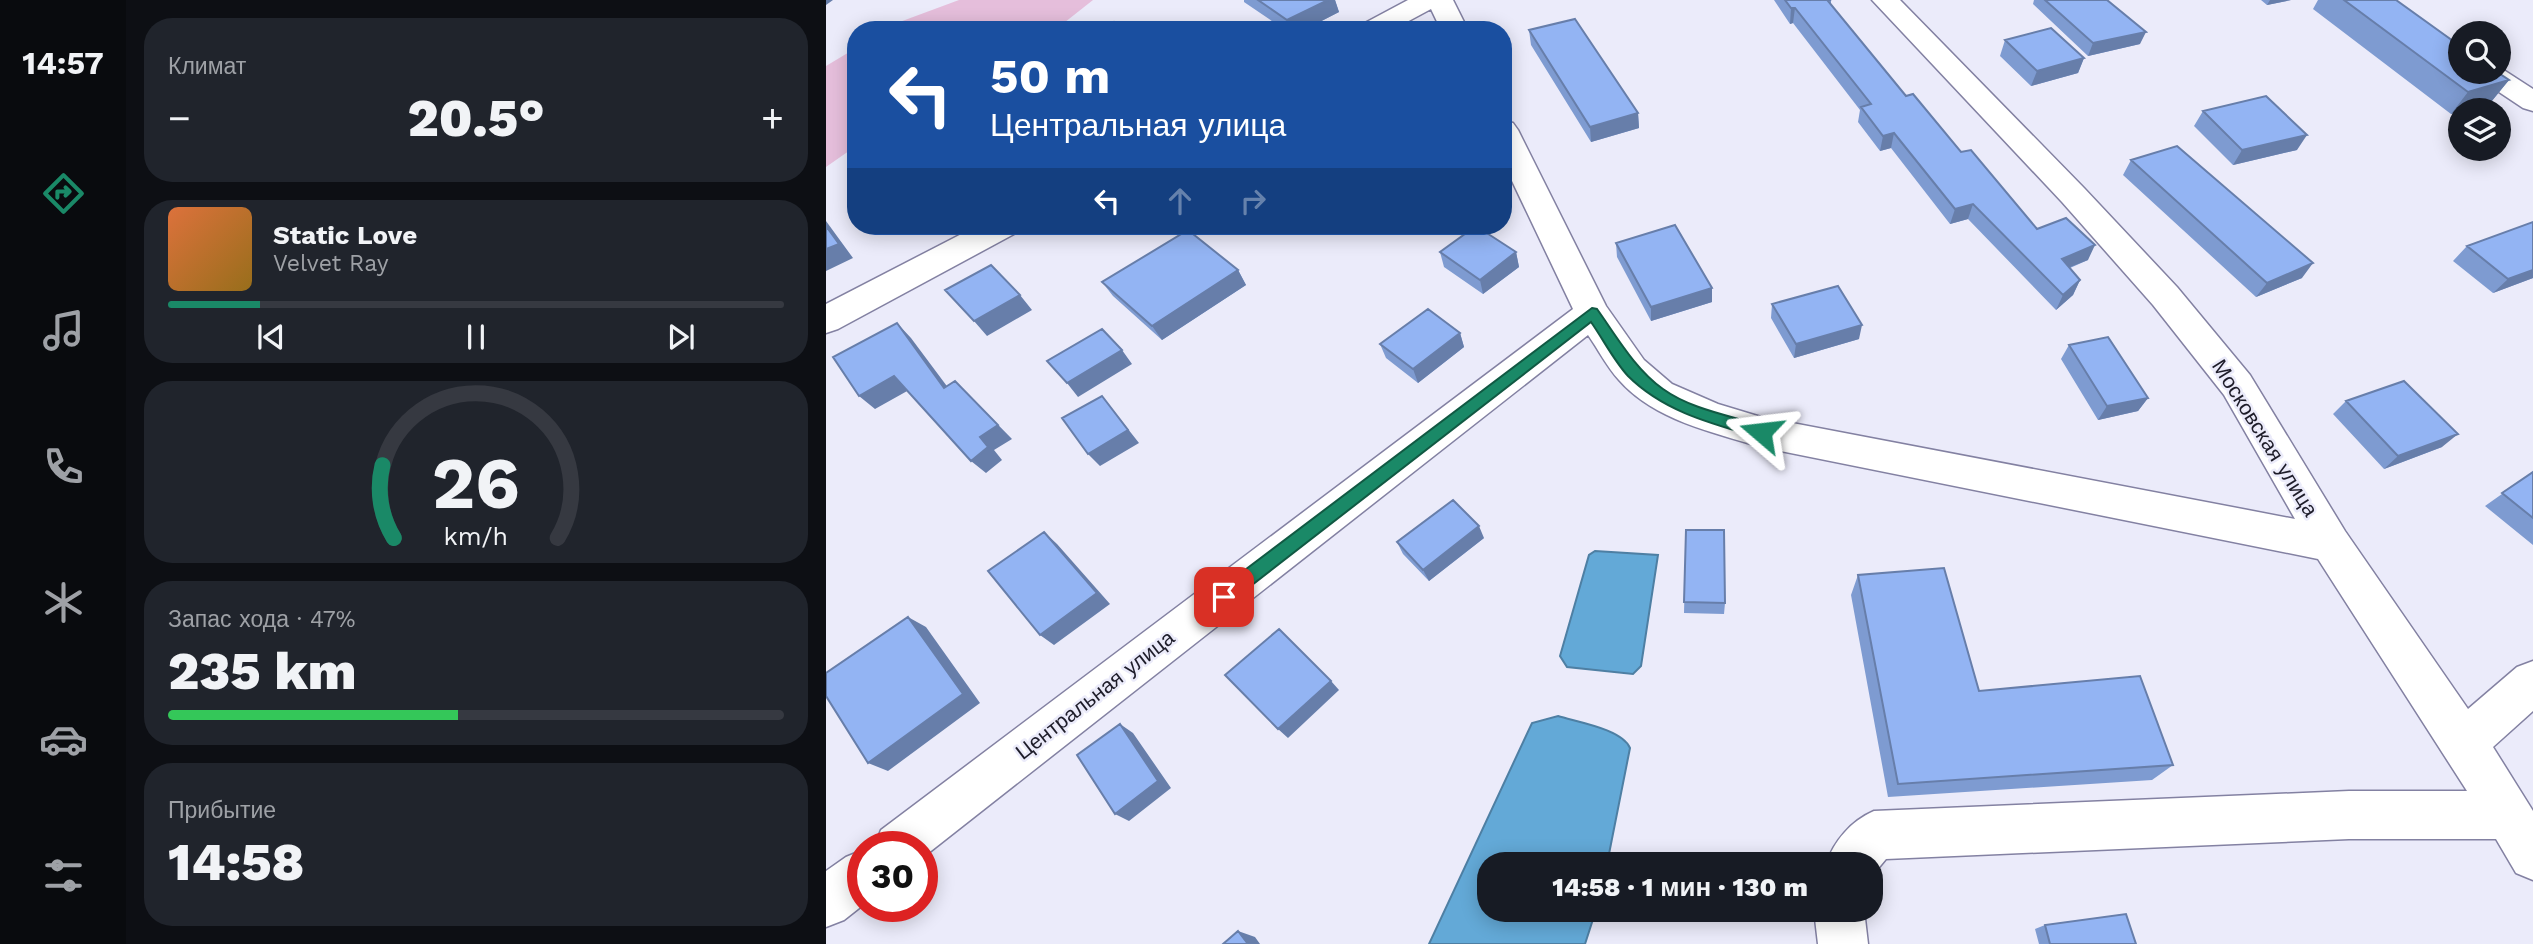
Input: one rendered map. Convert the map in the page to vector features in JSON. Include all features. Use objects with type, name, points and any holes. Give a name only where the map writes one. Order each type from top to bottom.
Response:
[{"type":"street","points":[[1389,21],[1428,0]]},
{"type":"street","points":[[1440,0],[1450,21]]},
{"type":"street","name":"Московская улица","points":[[1885,0],[2073,195],[2173,306],[2237,385],[2331,544],[2464,742],[2533,856]]},
{"type":"street","points":[[2506,84],[2533,102]]},
{"type":"street","points":[[1512,149],[1592,313],[1631,370],[1659,394],[1708,416],[1761,432],[2331,544]]},
{"type":"street","points":[[826,320],[986,235]]},
{"type":"street","name":"Центральная улица","points":[[919,831],[1592,313]]},
{"type":"street","points":[[2464,742],[2533,682]]},
{"type":"street","points":[[1860,852],[1874,835],[2349,815],[2507,815]]},
{"type":"street","points":[[826,902],[847,886]]},
{"type":"street","points":[[1840,922],[1843,944]]},
{"type":"shaded area","points":[[959,0],[1093,0],[1066,21],[902,21]]},
{"type":"shaded area","points":[[847,53],[847,152],[826,167],[826,66]]},
{"type":"water","points":[[1595,551],[1658,555],[1641,666],[1633,674],[1567,667],[1560,656],[1589,555]]},
{"type":"water","points":[[1558,716],[1609,731],[1625,741],[1630,748],[1609,852],[1477,852],[1477,922],[1592,922],[1585,944],[1429,944],[1532,723]]},
{"type":"building","points":[[1258,0],[1328,0],[1287,20]]},
{"type":"building","points":[[1785,0],[1831,0],[1828,1],[1906,96],[1913,94],[1961,152],[1971,150],[2037,229],[2066,218],[2095,245],[2062,259],[2080,280],[2063,295],[1973,204],[1955,209],[1894,133],[1883,136],[1861,107],[1871,104],[1795,8],[1791,8]]},
{"type":"building","points":[[2045,0],[2107,0],[2146,32],[2093,43]]},
{"type":"building","points":[[2344,0],[2396,0],[2448,37],[2448,77]]},
{"type":"building","points":[[1575,19],[1638,113],[1590,127],[1529,30]]},
{"type":"building","points":[[2051,28],[2084,58],[2037,71],[2005,40]]},
{"type":"building","points":[[2457,84],[2495,84],[2468,92]]},
{"type":"building","points":[[2266,96],[2307,135],[2242,150],[2203,111]]},
{"type":"building","points":[[2177,146],[2313,263],[2267,283],[2131,160]]},
{"type":"building","points":[[2533,222],[2533,270],[2508,279],[2467,246]]},
{"type":"building","points":[[1675,225],[1712,288],[1651,307],[1616,243]]},
{"type":"building","points":[[826,226],[839,244],[826,249]]},
{"type":"building","points":[[1180,235],[1194,235],[1238,270],[1152,326],[1102,282]]},
{"type":"building","points":[[1464,235],[1490,235],[1516,252],[1480,280],[1440,252]]},
{"type":"building","points":[[991,265],[1020,295],[974,321],[945,290]]},
{"type":"building","points":[[1838,286],[1862,325],[1796,344],[1772,304]]},
{"type":"building","points":[[1428,309],[1460,333],[1413,369],[1380,344]]},
{"type":"building","points":[[897,323],[944,388],[955,381],[998,425],[980,437],[988,447],[971,461],[894,376],[859,396],[833,357]]},
{"type":"building","points":[[1102,329],[1122,350],[1067,383],[1047,361]]},
{"type":"building","points":[[2108,337],[2148,398],[2107,406],[2069,345]]},
{"type":"building","points":[[2404,381],[2458,434],[2398,456],[2346,401]]},
{"type":"building","points":[[1102,396],[1128,430],[1088,454],[1062,418]]},
{"type":"building","points":[[2533,472],[2533,518],[2502,493]]},
{"type":"building","points":[[1453,500],[1479,526],[1423,570],[1397,542]]},
{"type":"building","points":[[1686,530],[1724,530],[1725,603],[1684,602]]},
{"type":"building","points":[[1044,532],[1097,593],[1040,635],[988,571]]},
{"type":"building","points":[[1944,568],[1979,691],[2140,676],[2173,765],[1898,784],[1858,575]]},
{"type":"building","points":[[908,617],[963,694],[868,763],[826,696],[826,673]]},
{"type":"building","points":[[1279,629],[1331,681],[1278,729],[1225,675]]},
{"type":"building","points":[[1120,724],[1158,781],[1115,814],[1077,755]]},
{"type":"building","points":[[2126,914],[2136,944],[2050,944],[2045,925]]},
{"type":"building","points":[[1238,931],[1248,944],[1223,944]]},
{"type":"route","points":[[1224,597],[1592,313],[1631,370],[1659,394],[1708,416],[1761,432]]}]
